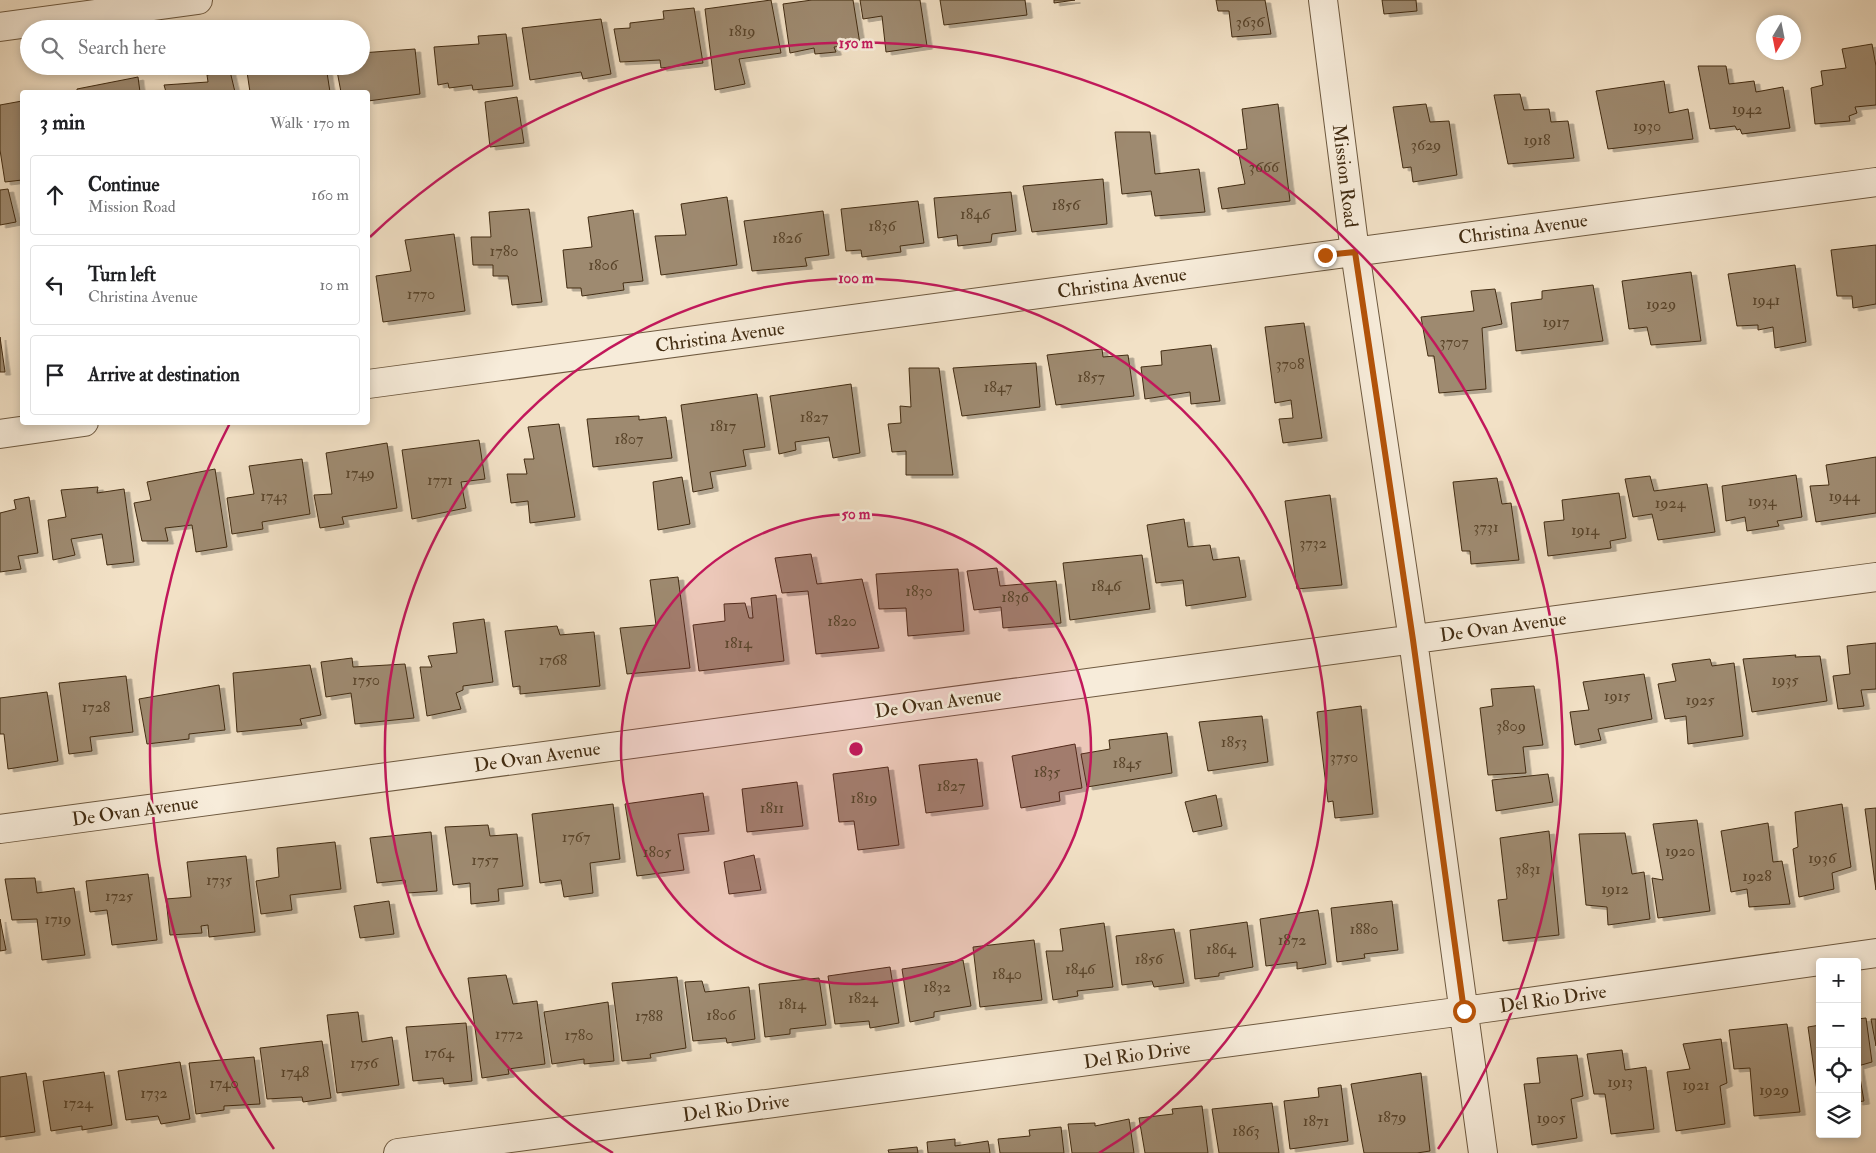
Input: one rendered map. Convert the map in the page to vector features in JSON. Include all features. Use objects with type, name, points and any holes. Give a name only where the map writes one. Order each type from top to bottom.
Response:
[{"type":"street","points":[[51,20],[198,0]]},
{"type":"street","name":"Mission Road","points":[[1322,0],[1355,252],[1413,640],[1483,1153]]},
{"type":"street","points":[[0,27],[20,24]]},
{"type":"street","name":"Christina Avenue","points":[[370,384],[1876,182]]},
{"type":"street","points":[[0,434],[63,425]]},
{"type":"street","name":"De Ovan Avenue","points":[[0,829],[1876,577]]},
{"type":"street","name":"Del Rio Drive","points":[[398,1153],[1464,1011],[1876,953]]},
{"type":"building","points":[[771,0],[781,53],[739,59],[745,84],[715,90],[705,9]]},
{"type":"building","points":[[812,0],[853,0],[860,44],[834,47],[836,52],[815,54],[814,48],[790,53],[783,4]]},
{"type":"building","points":[[860,0],[920,0],[927,46],[886,52],[882,16],[863,19]]},
{"type":"building","points":[[940,0],[1025,0],[1027,15],[944,25]]},
{"type":"building","points":[[1054,0],[1075,0],[1054,3]]},
{"type":"building","points":[[1216,0],[1265,0],[1271,34],[1232,37],[1229,11],[1218,11]]},
{"type":"building","points":[[1382,0],[1416,0],[1417,11],[1384,14]]},
{"type":"building","points":[[694,8],[703,63],[661,68],[660,60],[620,62],[614,29],[630,28],[630,23],[664,19],[663,11]]},
{"type":"building","points":[[601,19],[611,74],[583,79],[581,72],[530,80],[522,28]]},
{"type":"building","points":[[506,34],[513,86],[473,90],[472,85],[449,88],[448,83],[438,85],[434,47],[479,44],[478,36]]},
{"type":"building","points":[[1872,44],[1876,66],[1876,105],[1855,107],[1857,113],[1849,116],[1850,121],[1815,124],[1811,88],[1823,85],[1821,71],[1846,68],[1842,49]]},
{"type":"building","points":[[415,49],[420,94],[370,101],[370,90],[341,90],[338,75],[370,75],[370,52]]},
{"type":"building","points":[[1698,66],[1726,66],[1729,84],[1754,81],[1756,92],[1783,87],[1790,128],[1742,134],[1740,129],[1737,130],[1735,126],[1710,129]]},
{"type":"building","points":[[207,75],[231,75],[235,90],[165,90],[164,85],[208,82]]},
{"type":"building","points":[[247,75],[327,75],[330,90],[250,90]]},
{"type":"building","points":[[138,77],[140,90],[77,90]]},
{"type":"building","points":[[1664,81],[1669,113],[1688,109],[1693,139],[1608,149],[1596,91]]},
{"type":"building","points":[[1520,94],[1524,110],[1549,109],[1551,122],[1568,121],[1574,158],[1508,164],[1494,95]]},
{"type":"building","points":[[517,97],[524,143],[490,147],[485,102]]},
{"type":"building","points":[[20,101],[20,180],[5,182],[0,150],[0,105]]},
{"type":"building","points":[[1278,104],[1290,201],[1222,209],[1218,188],[1245,184],[1238,150],[1247,149],[1242,109]]},
{"type":"building","points":[[1426,104],[1430,122],[1449,121],[1457,175],[1413,182],[1411,167],[1403,168],[1393,107]]},
{"type":"building","points":[[1115,132],[1150,132],[1155,174],[1199,169],[1205,212],[1155,216],[1151,191],[1122,194]]},
{"type":"building","points":[[1103,179],[1107,224],[1032,232],[1023,186]]},
{"type":"building","points":[[8,189],[16,222],[0,225],[0,190]]},
{"type":"building","points":[[1011,192],[1016,231],[992,234],[991,242],[958,246],[957,235],[938,238],[934,198]]},
{"type":"building","points":[[727,197],[737,265],[661,275],[655,236],[686,235],[681,204]]},
{"type":"building","points":[[918,201],[924,243],[900,246],[901,252],[862,257],[861,250],[846,251],[841,209]]},
{"type":"building","points":[[529,209],[542,302],[512,305],[508,276],[493,276],[493,265],[473,265],[471,237],[491,237],[489,212]]},
{"type":"building","points":[[633,210],[643,281],[623,283],[624,290],[582,296],[581,288],[567,288],[563,250],[592,247],[588,217]]},
{"type":"building","points":[[823,211],[829,255],[805,258],[807,266],[752,271],[744,221]]},
{"type":"building","points":[[454,234],[465,311],[383,322],[376,276],[411,271],[405,240]]},
{"type":"building","points":[[1876,245],[1876,304],[1853,308],[1852,296],[1837,296],[1831,250]]},
{"type":"building","points":[[1795,265],[1806,342],[1775,348],[1773,327],[1758,330],[1758,325],[1737,326],[1728,274]]},
{"type":"building","points":[[1691,272],[1701,341],[1651,345],[1647,327],[1629,329],[1622,281]]},
{"type":"building","points":[[1593,285],[1603,341],[1516,351],[1511,303],[1542,299],[1542,291]]},
{"type":"building","points":[[1495,289],[1502,324],[1482,328],[1486,389],[1439,393],[1434,356],[1428,356],[1421,317],[1474,311],[1471,291]]},
{"type":"building","points":[[1304,323],[1322,438],[1283,443],[1279,419],[1293,418],[1291,400],[1275,403],[1265,327]]},
{"type":"building","points":[[0,337],[5,372],[0,372]]},
{"type":"building","points":[[1211,345],[1220,401],[1191,404],[1190,392],[1145,399],[1141,367],[1162,365],[1161,351]]},
{"type":"building","points":[[1102,349],[1103,357],[1128,355],[1134,396],[1056,405],[1047,355]]},
{"type":"building","points":[[1036,363],[1040,407],[962,416],[953,368]]},
{"type":"building","points":[[909,368],[939,368],[953,475],[906,475],[906,451],[892,452],[888,424],[901,423],[900,406],[911,407]]},
{"type":"building","points":[[851,384],[860,453],[833,458],[829,437],[795,442],[796,450],[779,454],[770,396]]},
{"type":"building","points":[[757,394],[765,447],[743,450],[746,466],[710,472],[713,488],[693,492],[681,405]]},
{"type":"building","points":[[639,416],[639,420],[666,417],[672,458],[593,467],[587,419]]},
{"type":"building","points":[[559,424],[575,517],[530,523],[528,501],[511,503],[507,474],[527,474],[524,459],[534,459],[528,427]]},
{"type":"building","points":[[479,440],[485,479],[461,482],[466,508],[412,519],[402,450]]},
{"type":"building","points":[[387,443],[397,508],[342,517],[344,524],[320,528],[314,495],[332,494],[326,453]]},
{"type":"building","points":[[1876,457],[1876,513],[1816,522],[1810,486],[1829,485],[1826,465]]},
{"type":"building","points":[[302,459],[310,514],[262,522],[263,529],[232,534],[227,498],[254,494],[249,466]]},
{"type":"building","points":[[215,469],[227,547],[196,552],[192,525],[165,528],[168,541],[142,541],[134,503],[151,500],[147,482]]},
{"type":"building","points":[[1796,475],[1802,517],[1777,521],[1779,526],[1747,531],[1745,517],[1726,521],[1722,486]]},
{"type":"building","points":[[1650,476],[1654,491],[1707,484],[1715,532],[1658,540],[1652,514],[1633,517],[1625,479]]},
{"type":"building","points":[[682,477],[690,524],[658,530],[653,482]]},
{"type":"building","points":[[1497,478],[1502,504],[1511,503],[1519,560],[1471,564],[1470,551],[1462,551],[1453,482]]},
{"type":"building","points":[[98,487],[97,493],[124,489],[134,562],[107,565],[102,534],[71,539],[75,555],[53,560],[48,520],[66,517],[61,490]]},
{"type":"building","points":[[1619,493],[1626,538],[1610,541],[1611,548],[1548,556],[1544,522],[1564,520],[1562,500]]},
{"type":"building","points":[[1330,495],[1342,585],[1297,589],[1285,501]]},
{"type":"building","points":[[29,497],[38,553],[18,556],[21,569],[0,572],[0,513],[16,509],[14,500]]},
{"type":"building","points":[[1184,519],[1188,547],[1210,545],[1213,560],[1239,557],[1246,597],[1186,606],[1183,580],[1156,583],[1147,525]]},
{"type":"building","points":[[811,554],[817,584],[862,579],[879,648],[816,654],[808,591],[782,593],[775,558]]},
{"type":"building","points":[[1142,555],[1150,609],[1070,620],[1063,563]]},
{"type":"building","points":[[997,568],[1000,586],[1056,581],[1061,623],[1003,628],[1001,607],[974,610],[967,571]]},
{"type":"building","points":[[958,569],[964,631],[908,636],[906,608],[879,609],[876,574]]},
{"type":"building","points":[[678,577],[690,668],[627,674],[620,628],[656,625],[650,580]]},
{"type":"building","points":[[776,595],[784,661],[699,671],[693,625],[725,621],[724,604],[745,603],[749,618],[753,618],[751,598]]},
{"type":"building","points":[[484,619],[493,682],[463,686],[463,690],[456,693],[461,709],[427,716],[420,667],[432,667],[428,656],[457,653],[453,623]]},
{"type":"building","points":[[557,626],[560,635],[594,632],[600,686],[520,694],[520,686],[513,687],[505,631]]},
{"type":"building","points":[[1876,643],[1876,689],[1861,690],[1864,706],[1838,709],[1833,676],[1850,674],[1847,646]]},
{"type":"building","points":[[1796,655],[1795,657],[1820,656],[1827,701],[1752,712],[1743,659]]},
{"type":"building","points":[[352,658],[353,667],[405,664],[414,718],[355,724],[351,693],[326,697],[321,662]]},
{"type":"building","points":[[1710,659],[1712,666],[1734,663],[1743,736],[1688,744],[1686,716],[1665,719],[1658,684],[1676,681],[1672,664]]},
{"type":"building","points":[[310,665],[321,715],[300,719],[302,725],[237,732],[233,673]]},
{"type":"building","points":[[1644,674],[1652,719],[1598,729],[1601,740],[1575,745],[1570,712],[1589,710],[1583,682]]},
{"type":"building","points":[[126,676],[133,732],[90,737],[92,751],[69,754],[59,683]]},
{"type":"building","points":[[219,685],[225,730],[189,734],[189,739],[147,744],[139,699]]},
{"type":"building","points":[[1534,686],[1543,745],[1523,747],[1526,773],[1488,775],[1480,708],[1493,706],[1491,689]]},
{"type":"building","points":[[47,692],[58,761],[8,769],[4,734],[0,734],[0,698]]},
{"type":"building","points":[[1361,706],[1373,814],[1335,818],[1333,801],[1328,802],[1317,712]]},
{"type":"building","points":[[1262,716],[1268,762],[1208,771],[1199,722]]},
{"type":"building","points":[[1167,733],[1172,773],[1087,787],[1081,754],[1110,749],[1109,740]]},
{"type":"building","points":[[1075,744],[1082,788],[1059,792],[1060,801],[1021,808],[1012,756]]},
{"type":"building","points":[[977,759],[983,806],[926,813],[919,765]]},
{"type":"building","points":[[888,767],[899,845],[858,850],[854,821],[839,822],[833,774]]},
{"type":"building","points":[[1548,774],[1553,802],[1496,811],[1492,780]]},
{"type":"building","points":[[797,782],[803,826],[747,832],[742,789]]},
{"type":"building","points":[[703,793],[709,831],[678,834],[684,870],[637,876],[625,804]]},
{"type":"building","points":[[1216,795],[1222,826],[1193,832],[1185,802]]},
{"type":"building","points":[[613,804],[620,859],[590,863],[593,893],[564,897],[561,880],[540,883],[532,814]]},
{"type":"building","points":[[1842,804],[1851,867],[1832,873],[1834,889],[1799,897],[1793,849],[1798,847],[1795,812]]},
{"type":"building","points":[[1876,808],[1876,890],[1865,809]]},
{"type":"building","points":[[1697,820],[1710,911],[1658,918],[1652,878],[1663,880],[1653,824]]},
{"type":"building","points":[[1768,823],[1773,862],[1782,861],[1790,904],[1749,907],[1747,889],[1731,892],[1721,831]]},
{"type":"building","points":[[488,825],[490,836],[517,834],[523,886],[498,889],[499,901],[471,904],[470,883],[453,885],[445,827]]},
{"type":"building","points":[[1549,831],[1559,935],[1503,941],[1498,900],[1507,899],[1500,838]]},
{"type":"building","points":[[431,832],[437,891],[407,893],[405,880],[377,883],[370,838]]},
{"type":"building","points":[[1625,833],[1632,874],[1644,872],[1650,919],[1608,925],[1607,907],[1586,905],[1579,834]]},
{"type":"building","points":[[335,842],[341,889],[290,895],[292,910],[261,914],[256,881],[279,877],[277,848]]},
{"type":"building","points":[[754,855],[761,890],[729,894],[724,862]]},
{"type":"building","points":[[246,856],[255,932],[209,937],[208,925],[201,926],[202,933],[170,935],[166,899],[191,897],[187,862]]},
{"type":"building","points":[[148,874],[157,940],[112,945],[107,910],[90,912],[86,881]]},
{"type":"building","points":[[35,878],[37,893],[74,888],[85,955],[42,960],[37,919],[12,920],[5,879]]},
{"type":"building","points":[[389,901],[394,934],[360,938],[354,906]]},
{"type":"building","points":[[1392,901],[1398,950],[1364,954],[1365,958],[1337,962],[1331,908]]},
{"type":"building","points":[[1318,910],[1326,964],[1297,969],[1297,962],[1266,966],[1260,919]]},
{"type":"building","points":[[0,919],[6,950],[0,951]]},
{"type":"building","points":[[1247,922],[1253,967],[1219,973],[1219,976],[1195,979],[1190,930]]},
{"type":"building","points":[[1104,923],[1113,987],[1077,991],[1078,996],[1053,1000],[1046,951],[1063,951],[1060,929]]},
{"type":"building","points":[[1174,929],[1184,983],[1154,987],[1152,981],[1122,985],[1116,936]]},
{"type":"building","points":[[1034,940],[1042,1000],[980,1007],[973,947]]},
{"type":"building","points":[[963,960],[971,1006],[934,1012],[934,1017],[910,1022],[902,969]]},
{"type":"building","points":[[890,967],[899,1023],[870,1028],[869,1021],[835,1024],[828,976]]},
{"type":"building","points":[[506,975],[513,1004],[537,1001],[545,1064],[508,1069],[509,1074],[482,1078],[468,978]]},
{"type":"building","points":[[677,977],[686,1048],[650,1054],[651,1058],[622,1061],[612,983]]},
{"type":"building","points":[[819,978],[826,1025],[790,1029],[790,1034],[765,1037],[759,984]]},
{"type":"building","points":[[702,981],[705,992],[749,987],[755,1039],[727,1043],[726,1038],[693,1041],[685,982]]},
{"type":"building","points":[[608,1002],[614,1061],[584,1064],[584,1059],[552,1064],[544,1012]]},
{"type":"building","points":[[358,1012],[362,1042],[392,1037],[399,1085],[337,1093],[327,1015]]},
{"type":"building","points":[[1866,1018],[1872,1062],[1861,1065],[1861,1048],[1861,1019]]},
{"type":"building","points":[[1871,1019],[1876,1019],[1876,1046]]},
{"type":"building","points":[[466,1023],[472,1081],[444,1084],[443,1078],[413,1081],[406,1027]]},
{"type":"building","points":[[1787,1024],[1800,1112],[1754,1116],[1750,1068],[1734,1069],[1729,1030]]},
{"type":"building","points":[[1816,1026],[1816,1084],[1808,1027]]},
{"type":"building","points":[[1721,1039],[1727,1083],[1720,1086],[1725,1124],[1676,1131],[1667,1072],[1690,1069],[1683,1044]]},
{"type":"building","points":[[322,1041],[331,1098],[303,1102],[302,1097],[267,1099],[260,1048]]},
{"type":"building","points":[[1622,1050],[1625,1070],[1646,1067],[1654,1129],[1611,1134],[1605,1094],[1594,1094],[1587,1054]]},
{"type":"building","points":[[1577,1055],[1583,1096],[1571,1099],[1577,1138],[1532,1145],[1524,1084],[1540,1083],[1537,1058]]},
{"type":"building","points":[[254,1057],[260,1104],[224,1106],[224,1110],[196,1114],[189,1063]]},
{"type":"building","points":[[180,1062],[190,1119],[161,1124],[158,1116],[126,1120],[118,1071]]},
{"type":"building","points":[[104,1072],[112,1125],[82,1130],[82,1126],[51,1131],[43,1081]]},
{"type":"building","points":[[26,1073],[35,1132],[0,1137],[0,1077]]},
{"type":"building","points":[[1421,1073],[1430,1151],[1417,1153],[1364,1153],[1351,1084]]},
{"type":"building","points":[[1861,1084],[1864,1101],[1861,1101]]},
{"type":"building","points":[[1341,1085],[1348,1141],[1290,1149],[1284,1101],[1319,1097],[1318,1088]]},
{"type":"building","points":[[1272,1103],[1279,1153],[1219,1153],[1212,1109]]},
{"type":"building","points":[[1202,1106],[1208,1153],[1145,1153],[1139,1118],[1173,1114],[1172,1109]]},
{"type":"building","points":[[1129,1119],[1134,1153],[1072,1153],[1068,1124],[1095,1123],[1095,1126]]},
{"type":"building","points":[[1061,1127],[1064,1153],[1000,1153],[998,1139],[1030,1136],[1029,1130]]},
{"type":"building","points":[[955,1139],[955,1146],[988,1141],[990,1153],[928,1153],[927,1142]]},
{"type":"building","points":[[917,1147],[918,1153],[889,1153],[888,1150]]},
{"type":"route","points":[[1325,255],[1355,252],[1413,640],[1464,1011]]}]
